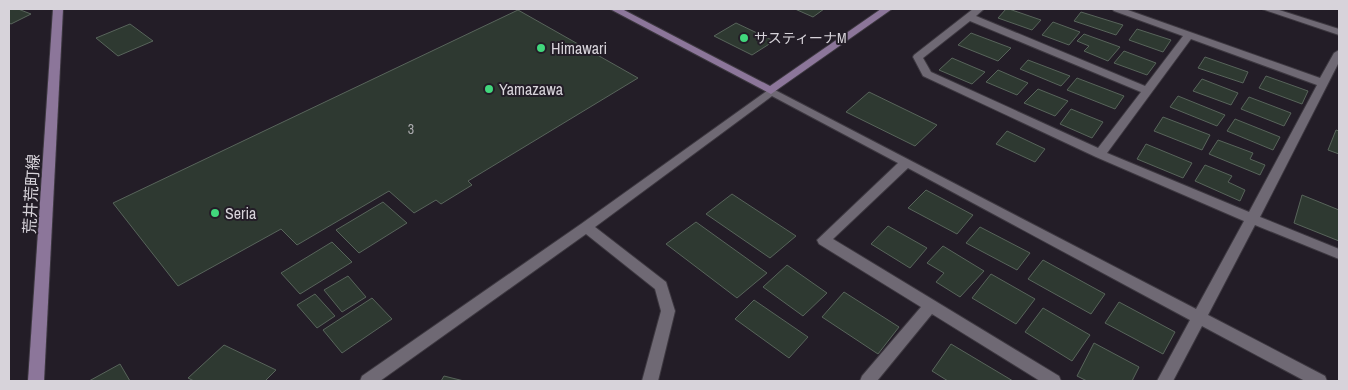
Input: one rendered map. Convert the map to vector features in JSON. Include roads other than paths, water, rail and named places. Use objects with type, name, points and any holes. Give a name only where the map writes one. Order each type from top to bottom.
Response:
[{"type":"main road","name":"荒井荒町線","points":[[36,381],[58,9]]},
{"type":"main road","points":[[615,9],[771,91],[887,9]]},
{"type":"street","points":[[979,9],[918,57],[927,74],[1100,154],[1339,254]]},
{"type":"street","points":[[1117,9],[1323,83]]},
{"type":"street","points":[[1267,9],[1339,32]]},
{"type":"street","points":[[969,17],[1147,91]]},
{"type":"street","points":[[1100,154],[1189,35]]},
{"type":"street","points":[[1165,381],[1339,52]]},
{"type":"street","points":[[368,381],[586,227],[771,91],[1319,381]]},
{"type":"street","points":[[906,163],[824,240],[1053,381]]},
{"type":"street","points":[[586,227],[661,286],[668,311],[650,381]]},
{"type":"street","points":[[868,381],[931,305]]},
{"type":"place","name":"サスティーナM","points":[[744,38]]},
{"type":"place","name":"Himawari","points":[[541,48]]},
{"type":"place","name":"Yamazawa","points":[[489,89]]},
{"type":"place","name":"Seria","points":[[215,213]]}]
